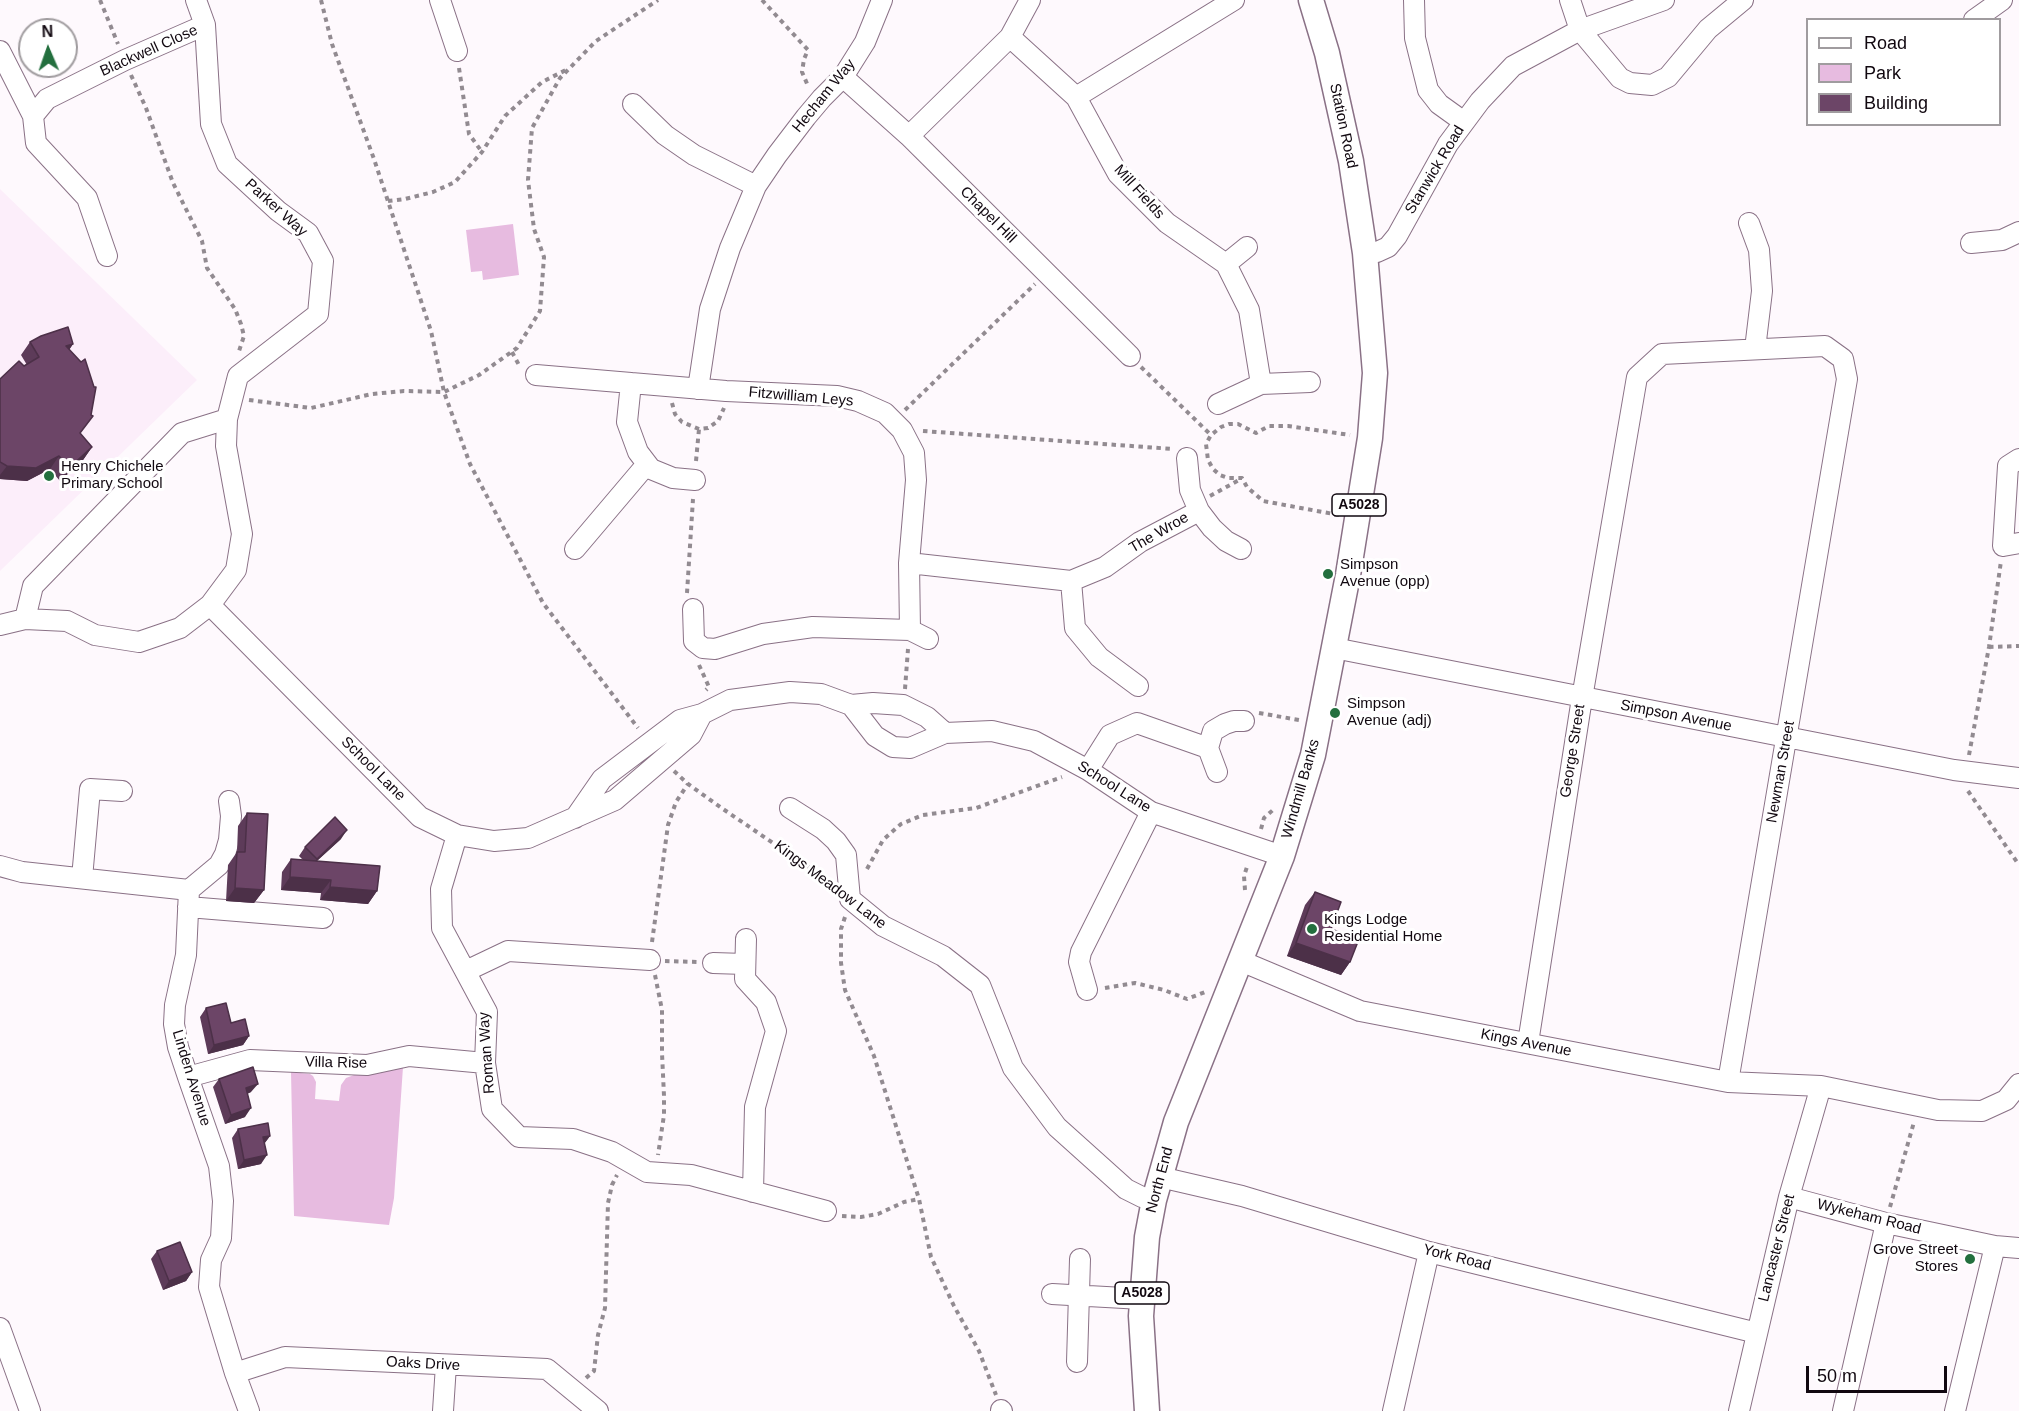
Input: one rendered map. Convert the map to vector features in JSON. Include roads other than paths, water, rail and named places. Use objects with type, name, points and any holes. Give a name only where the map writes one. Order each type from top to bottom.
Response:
[{"type":"main road","name":"Station Road","points":[[1311,0],[1327,53],[1351,161],[1365,254]]},
{"type":"main road","name":"Windmill Banks","points":[[1241,961],[1282,856],[1312,754],[1357,519],[1370,438],[1375,373],[1365,254]]},
{"type":"main road","name":"North End","points":[[1147,1411],[1141,1317],[1147,1237],[1154,1200],[1176,1122],[1241,961]]},
{"type":"street","name":"Parker Way","points":[[196,0],[206,25],[211,124],[227,164],[278,211],[308,233],[323,261],[318,314],[238,376],[227,419]]},
{"type":"street","points":[[440,0],[457,51]]},
{"type":"street","name":"Hecham Way","points":[[698,389],[710,309],[729,248],[756,186],[777,155],[822,98],[843,77],[865,42],[882,0]]},
{"type":"street","points":[[909,136],[1010,37],[1030,0]]},
{"type":"street","points":[[1076,97],[1234,0]]},
{"type":"street","points":[[1414,0],[1415,38],[1428,90],[1439,104],[1464,122]]},
{"type":"street","points":[[1570,0],[1580,30],[1620,78],[1630,83],[1652,86],[1668,77],[1708,29],[1743,0]]},
{"type":"street","name":"Stanwick Road","points":[[1365,254],[1388,247],[1397,236],[1434,167],[1464,122],[1512,66],[1580,30],[1664,0]]},
{"type":"street","points":[[1977,18],[2002,0]]},
{"type":"street","name":"Blackwell Close","points":[[33,116],[47,99],[125,60],[206,25]]},
{"type":"street","name":"Mill Fields","points":[[1010,37],[1076,97],[1118,174],[1167,223],[1226,264],[1250,310],[1261,384]]},
{"type":"street","points":[[0,51],[33,116],[36,143],[87,198],[107,256]]},
{"type":"street","name":"Chapel Hill","points":[[843,77],[909,136],[1130,356]]},
{"type":"street","points":[[633,104],[665,135],[684,148],[756,186]]},
{"type":"street","points":[[1749,223],[1759,250],[1762,291],[1755,349]]},
{"type":"street","points":[[1971,243],[2002,240],[2019,232]]},
{"type":"street","points":[[1226,264],[1247,247]]},
{"type":"street","name":"Newman Street","points":[[1728,1082],[1847,379],[1843,358],[1825,346],[1755,349]]},
{"type":"street","name":"George Street","points":[[1528,1043],[1582,698],[1637,377],[1662,354],[1755,349]]},
{"type":"street","name":"Fitzwilliam Leys","points":[[536,375],[726,391],[837,396],[875,407],[898,426],[915,453],[916,480],[909,563]]},
{"type":"street","points":[[631,382],[627,422],[638,452],[651,469],[673,478],[695,480]]},
{"type":"street","points":[[1218,404],[1261,384],[1310,382]]},
{"type":"street","points":[[0,625],[25,619],[67,621],[95,635],[139,642],[180,628],[210,605],[236,570],[242,534],[226,446],[227,419],[182,433],[33,586],[25,619]]},
{"type":"street","name":"The Wroe","points":[[909,563],[1071,581],[1105,567],[1140,542],[1198,507],[1190,490],[1186,453]]},
{"type":"street","points":[[2011,544],[2008,466],[2019,459]]},
{"type":"street","points":[[575,549],[647,464]]},
{"type":"street","points":[[1198,507],[1212,528],[1226,541],[1241,549]]},
{"type":"street","points":[[909,563],[910,630]]},
{"type":"street","points":[[1071,581],[1075,628],[1099,657],[1138,686]]},
{"type":"street","name":"School Lane","points":[[210,605],[420,817],[457,836],[494,842],[528,838],[575,818],[602,779],[680,720],[702,714],[730,700],[790,692],[821,694],[851,705]]},
{"type":"street","points":[[693,609],[694,641],[703,648],[715,649],[763,634],[813,627],[910,630],[928,639]]},
{"type":"street","name":"Simpson Avenue","points":[[1334,648],[1786,738],[1966,772],[2019,778]]},
{"type":"street","points":[[873,703],[903,705],[927,717],[945,733],[910,748],[893,747],[875,736],[851,705],[873,703]]},
{"type":"street","points":[[1218,772],[1208,748],[1213,731],[1234,721],[1244,721]]},
{"type":"street","points":[[1080,766],[1110,735],[1137,723],[1208,748]]},
{"type":"street","name":"School Lane","points":[[945,733],[992,731],[1034,741],[1080,766],[1151,812],[1282,856]]},
{"type":"street","points":[[82,878],[90,789],[122,791]]},
{"type":"street","points":[[189,898],[219,865],[225,854],[231,816],[229,801]]},
{"type":"street","name":"Kings Meadow Lane","points":[[790,808],[823,829],[846,855],[850,899],[882,926],[943,956],[980,985],[1013,1068],[1057,1127],[1126,1189],[1154,1200]]},
{"type":"street","points":[[1087,990],[1079,962],[1081,952],[1151,812]]},
{"type":"street","name":"Roman Way","points":[[457,836],[441,889],[442,928],[487,1012],[485,1063],[492,1109],[519,1137],[573,1139],[612,1152],[647,1172],[691,1175],[826,1211]]},
{"type":"street","points":[[0,866],[22,872],[82,878],[189,898],[323,918]]},
{"type":"street","name":"Linden Avenue","points":[[189,898],[186,955],[175,1005],[174,1024],[178,1047],[219,1166],[223,1201],[221,1238],[211,1260],[209,1287],[249,1411]]},
{"type":"street","points":[[746,939],[745,979],[766,1002],[776,1031],[755,1107],[753,1192]]},
{"type":"street","points":[[466,971],[508,951],[650,960]]},
{"type":"street","name":"Kings Avenue","points":[[1241,961],[1360,1011],[1728,1082],[1821,1086],[1938,1110],[1982,1110],[2006,1100],[2019,1084]]},
{"type":"street","points":[[714,963],[745,964]]},
{"type":"street","name":"Villa Rise","points":[[188,1077],[250,1060],[367,1065],[409,1056],[485,1063]]},
{"type":"street","name":"Lancaster Street","points":[[1739,1411],[1789,1197],[1821,1086]]},
{"type":"street","name":"York Road","points":[[1160,1177],[1242,1196],[1430,1252],[1757,1332]]},
{"type":"street","name":"Wykeham Road","points":[[1789,1197],[1886,1223],[1995,1246],[2019,1248]]},
{"type":"street","points":[[1843,1411],[1886,1223]]},
{"type":"street","points":[[1955,1411],[1995,1246]]},
{"type":"street","points":[[1393,1411],[1430,1252]]},
{"type":"street","points":[[1077,1362],[1080,1259]]},
{"type":"street","points":[[1052,1294],[1142,1299]]},
{"type":"street","points":[[0,1328],[30,1411]]},
{"type":"street","name":"Oaks Drive","points":[[235,1373],[285,1357],[547,1369],[598,1411]]},
{"type":"street","points":[[443,1411],[446,1365]]},
{"type":"place","name":"Henry Chichele Primary School","points":[[49,476]]},
{"type":"place","name":"Simpson Avenue (opp)","points":[[1328,574]]},
{"type":"place","name":"Simpson Avenue (adj)","points":[[1335,713]]},
{"type":"place","name":"Kings Lodge Residential Home","points":[[1312,929]]},
{"type":"place","name":"Grove Street Stores","points":[[1970,1259]]}]
